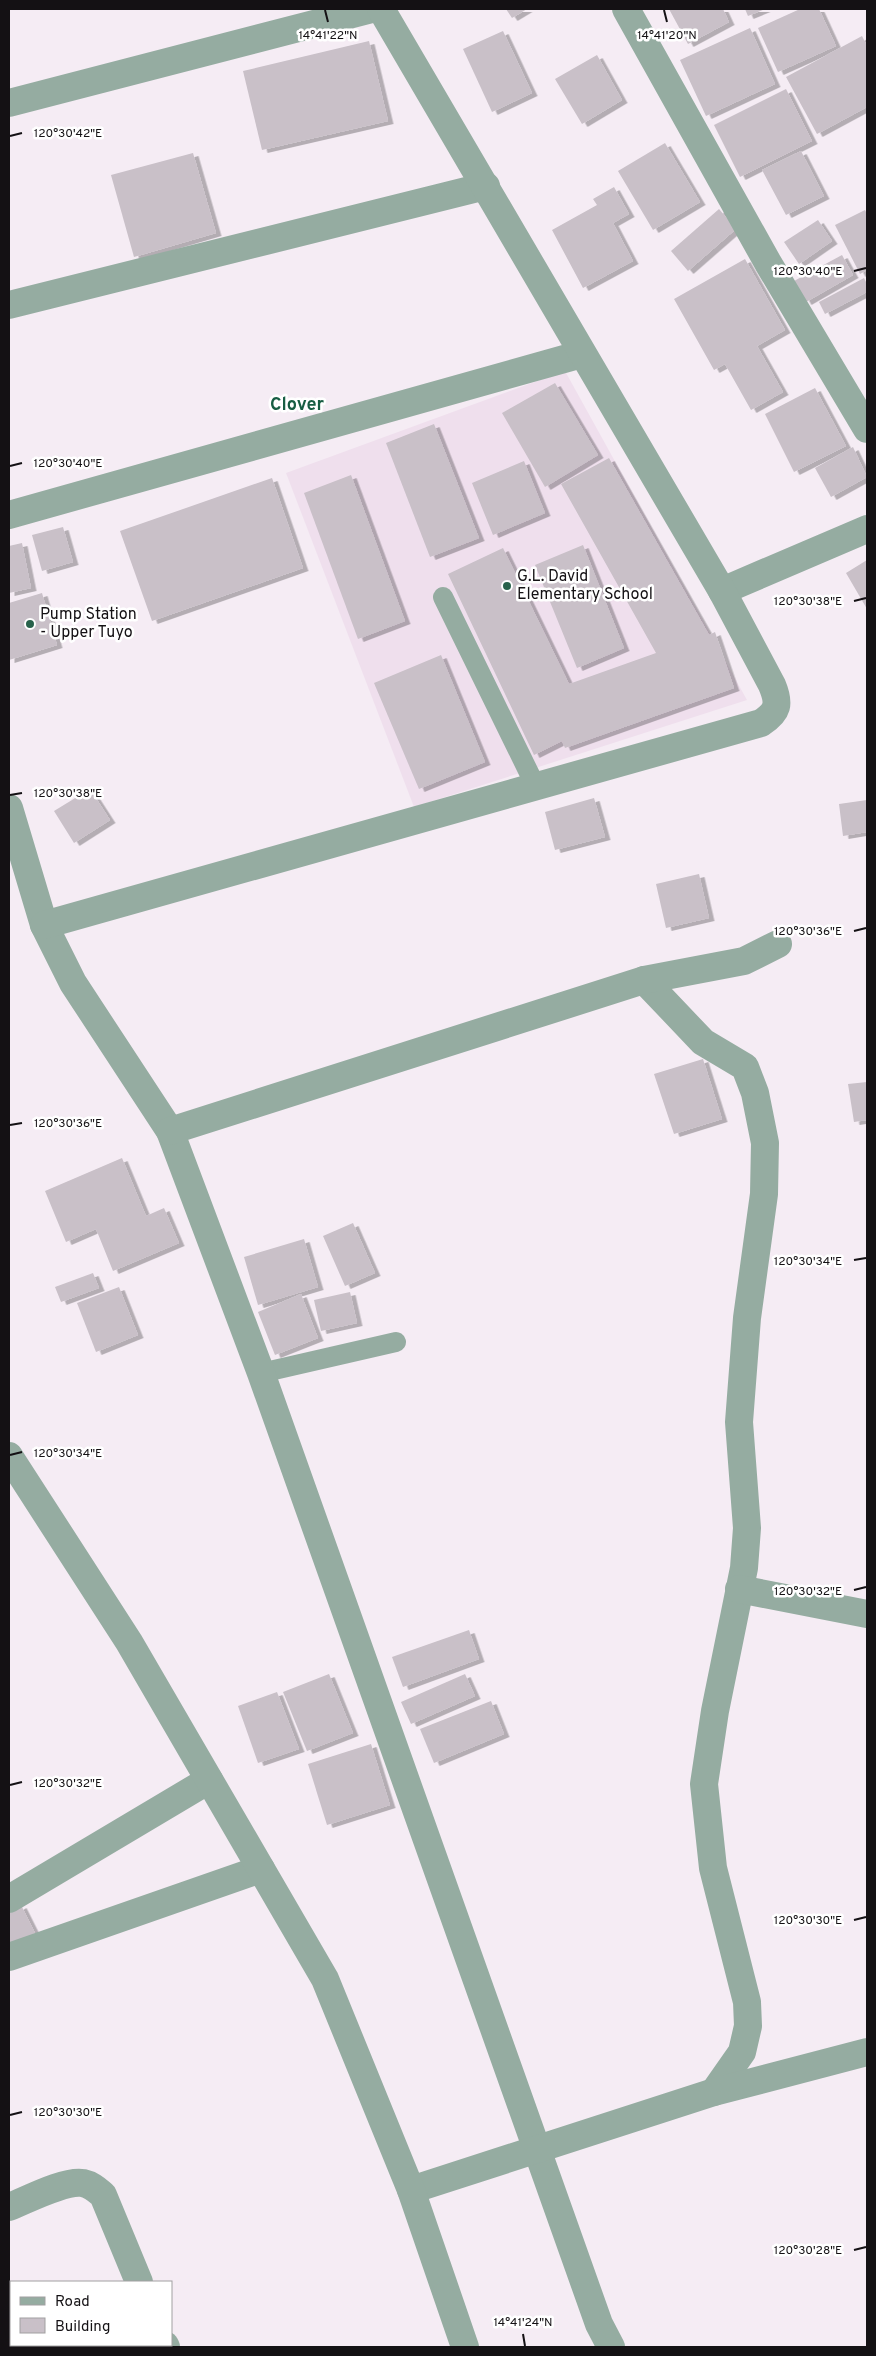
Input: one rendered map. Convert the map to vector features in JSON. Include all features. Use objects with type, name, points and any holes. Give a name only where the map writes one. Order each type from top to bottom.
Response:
[{"type":"street","points":[[9,103],[372,9]]},
{"type":"street","points":[[44,925],[761,723],[772,716],[777,697],[722,590],[381,9]]},
{"type":"street","points":[[626,9],[768,263],[867,429]]},
{"type":"street","points":[[9,305],[486,186]]},
{"type":"street","points":[[9,515],[582,354]]},
{"type":"street","points":[[722,590],[867,529]]},
{"type":"street","points":[[9,808],[44,925],[73,982],[170,1131],[260,1373],[538,2149],[598,2324],[610,2347]]},
{"type":"street","points":[[170,1131],[644,980],[744,961],[778,944]]},
{"type":"street","points":[[644,980],[703,1042],[745,1067],[755,1094],[765,1143],[764,1194],[747,1318],[740,1413],[747,1528],[744,1568],[715,1711],[704,1784],[713,1868],[747,2002],[748,2026],[742,2052],[714,2092]]},
{"type":"street","points":[[9,1456],[129,1642],[325,1980],[411,2190],[465,2347]]},
{"type":"street","points":[[739,1589],[867,1614]]},
{"type":"street","points":[[9,1899],[209,1780]]},
{"type":"street","points":[[9,1956],[261,1869]]},
{"type":"street","points":[[411,2190],[714,2092],[867,2052]]},
{"type":"street","points":[[9,2207],[67,2185],[82,2183],[93,2187],[103,2195],[139,2281]]},
{"type":"lane","points":[[443,597],[536,787]]},
{"type":"lane","points":[[260,1373],[396,1342]]},
{"type":"shaded area","name":"G.L. David Elementary School","points":[[565,371],[747,700],[414,807],[286,473]]},
{"type":"building","points":[[506,9],[527,9],[512,18]]},
{"type":"building","points":[[669,9],[723,9],[729,22],[688,44]]},
{"type":"building","points":[[745,9],[765,9],[748,16]]},
{"type":"building","points":[[800,9],[819,9],[836,46],[778,72],[758,28]]},
{"type":"building","points":[[750,28],[775,84],[706,116],[680,60]]},
{"type":"building","points":[[503,31],[532,93],[492,112],[463,49]]},
{"type":"building","points":[[862,36],[867,46],[867,107],[817,134],[786,77]]},
{"type":"building","points":[[369,41],[388,121],[262,150],[243,71]]},
{"type":"building","points":[[597,55],[622,100],[582,124],[555,79]]},
{"type":"building","points":[[786,89],[812,141],[740,177],[714,125]]},
{"type":"building","points":[[665,143],[700,202],[653,230],[618,171]]},
{"type":"building","points":[[801,151],[824,196],[786,215],[762,170]]},
{"type":"building","points":[[193,153],[216,233],[134,257],[111,175]]},
{"type":"building","points":[[614,187],[629,214],[613,223],[633,261],[583,288],[552,230],[597,205],[593,199]]},
{"type":"building","points":[[719,209],[736,229],[688,271],[671,251]]},
{"type":"building","points":[[865,210],[867,214],[867,270],[860,274],[835,225]]},
{"type":"building","points":[[818,220],[832,241],[799,264],[784,242]]},
{"type":"building","points":[[842,255],[853,275],[806,302],[794,281]]},
{"type":"building","points":[[745,259],[785,330],[757,346],[783,392],[751,410],[725,364],[714,370],[674,299]]},
{"type":"building","points":[[864,278],[867,284],[867,292],[825,314],[819,302]]},
{"type":"building","points":[[555,383],[598,455],[545,487],[502,413]]},
{"type":"building","points":[[815,388],[846,446],[794,472],[765,414]]},
{"type":"building","points":[[434,424],[479,538],[430,557],[386,443]]},
{"type":"building","points":[[853,447],[867,477],[831,497],[815,468]]},
{"type":"building","points":[[609,458],[709,635],[715,632],[734,688],[565,748],[562,741],[534,755],[448,574],[503,548],[569,684],[656,653],[561,484]]},
{"type":"building","points":[[524,461],[545,513],[493,535],[472,483]]},
{"type":"building","points":[[351,475],[405,621],[358,639],[304,493]]},
{"type":"building","points":[[272,478],[303,568],[152,621],[120,531]]},
{"type":"building","points":[[63,527],[73,562],[42,571],[32,535]]},
{"type":"building","points":[[22,543],[31,588],[9,593],[9,546]]},
{"type":"building","points":[[583,545],[624,648],[577,668],[535,565]]},
{"type":"building","points":[[867,560],[867,609],[846,573]]},
{"type":"building","name":"Pump Station - Upper Tuyo","points":[[42,593],[57,645],[9,660],[9,603]]},
{"type":"building","points":[[441,655],[485,762],[419,789],[374,683]]},
{"type":"building","points":[[90,789],[110,820],[74,843],[54,811]]},
{"type":"building","points":[[594,798],[605,837],[555,850],[545,812]]},
{"type":"building","points":[[867,800],[867,832],[843,836],[839,804]]},
{"type":"building","points":[[699,874],[709,918],[666,928],[656,884]]},
{"type":"building","points":[[703,1059],[722,1119],[674,1134],[654,1074]]},
{"type":"building","points":[[867,1082],[867,1120],[854,1122],[848,1084]]},
{"type":"building","points":[[122,1158],[146,1216],[164,1208],[179,1243],[113,1271],[96,1229],[66,1242],[45,1191]]},
{"type":"building","points":[[353,1223],[375,1273],[345,1286],[323,1236]]},
{"type":"building","points":[[304,1239],[318,1287],[258,1305],[244,1257]]},
{"type":"building","points":[[93,1273],[99,1288],[61,1302],[55,1287]]},
{"type":"building","points":[[119,1287],[138,1335],[96,1352],[77,1303]]},
{"type":"building","points":[[350,1292],[357,1323],[321,1331],[314,1300]]},
{"type":"building","points":[[301,1294],[318,1338],[275,1355],[258,1312]]},
{"type":"building","points":[[469,1630],[479,1659],[403,1687],[392,1657]]},
{"type":"building","points":[[329,1674],[353,1733],[307,1751],[283,1692]]},
{"type":"building","points":[[465,1674],[475,1696],[411,1724],[401,1702]]},
{"type":"building","points":[[277,1692],[299,1749],[258,1763],[238,1706]]},
{"type":"building","points":[[491,1701],[504,1734],[434,1763],[420,1729]]},
{"type":"building","points":[[371,1744],[390,1805],[327,1825],[308,1764]]},
{"type":"building","points":[[21,1905],[35,1933],[9,1947],[9,1912]]},
{"type":"place","name":"G.L. David Elementary School","points":[[507,586]]},
{"type":"place","name":"Pump Station - Upper Tuyo","points":[[30,624]]},
{"type":"district","name":"Clover","points":[[297,405]]}]
